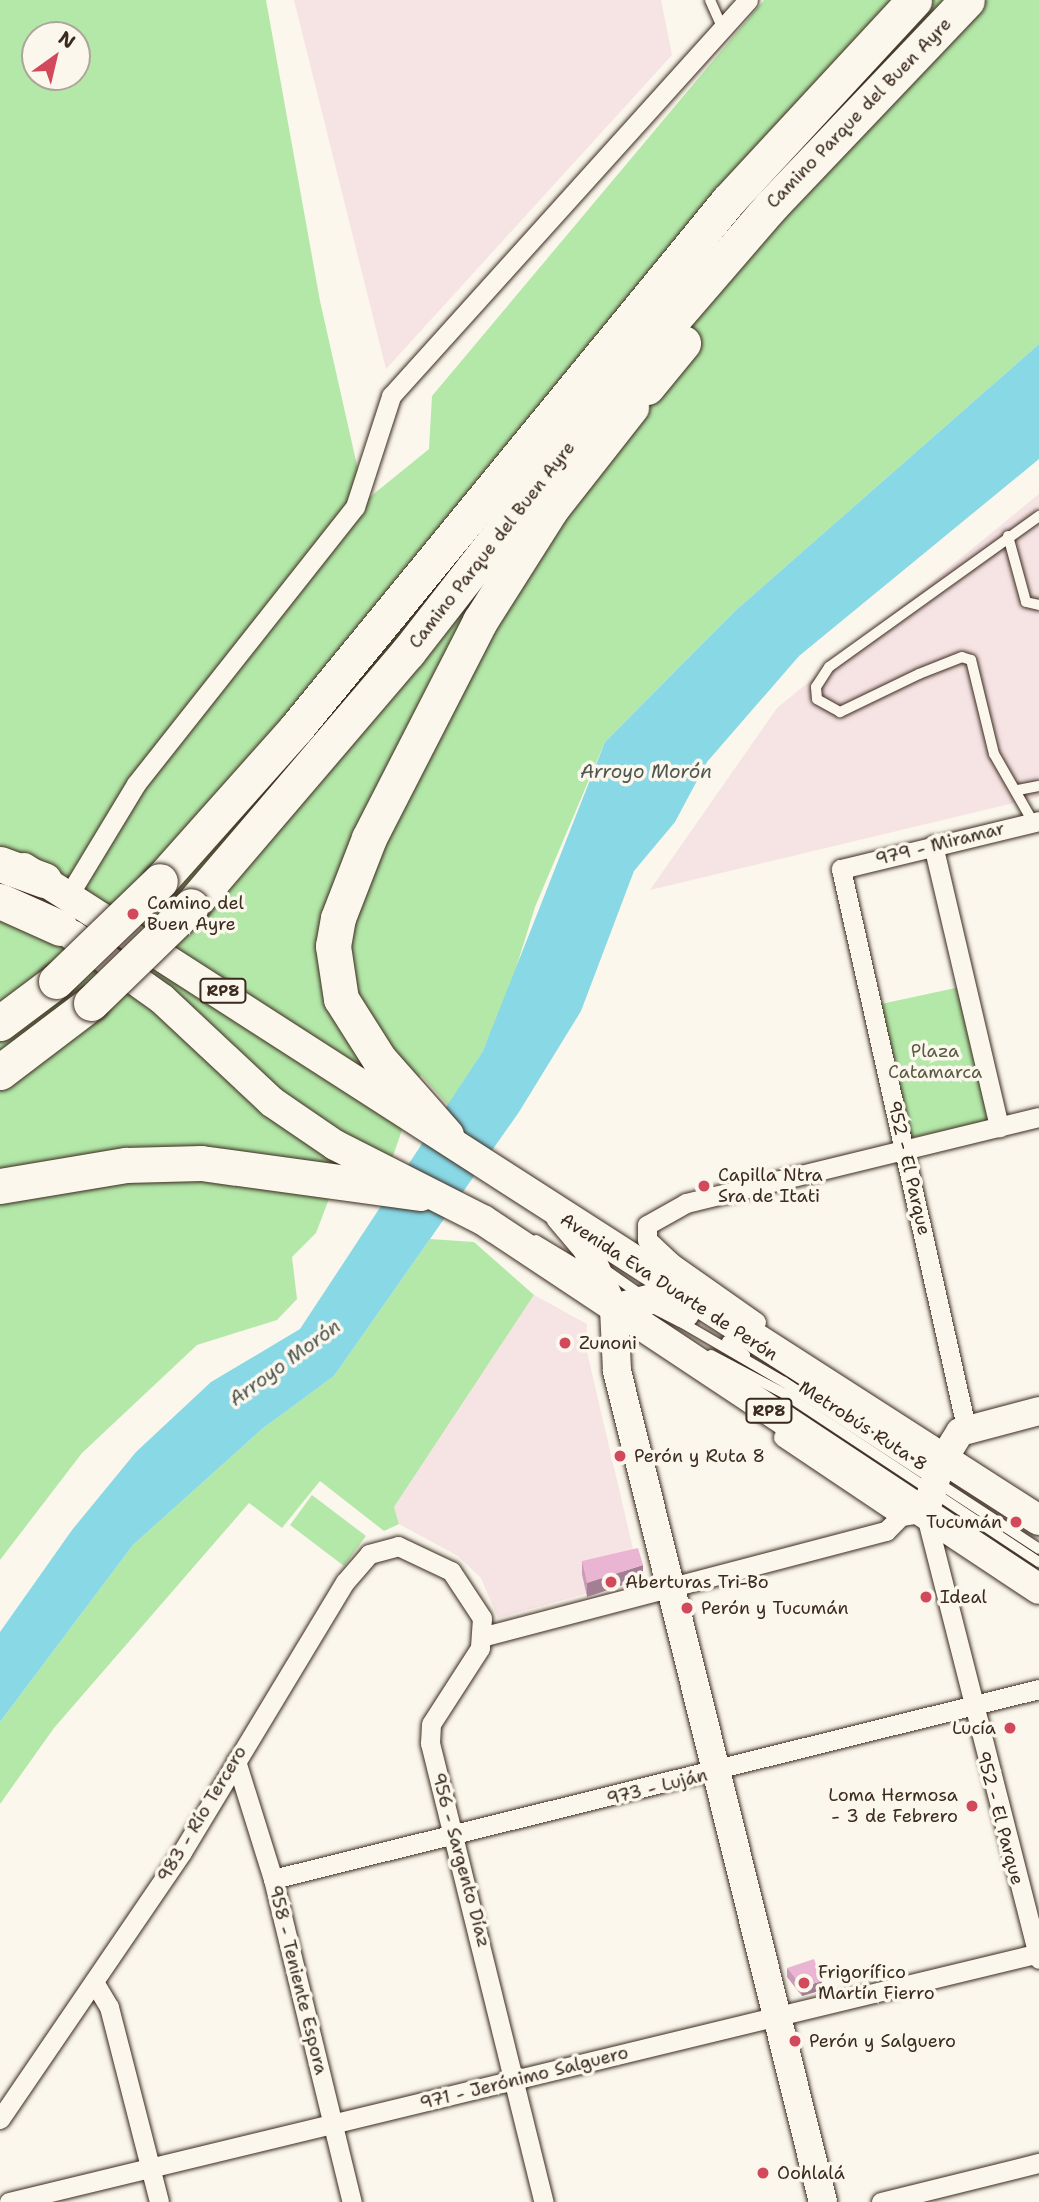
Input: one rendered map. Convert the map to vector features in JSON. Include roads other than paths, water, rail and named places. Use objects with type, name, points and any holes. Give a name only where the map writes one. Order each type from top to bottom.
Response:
[{"type":"highway","name":"Camino Parque del Buen Ayre","points":[[0,1023],[56,981],[160,881],[289,738],[728,201],[914,0]]},
{"type":"highway","name":"Camino Parque del Buen Ayre","points":[[0,1072],[91,1003],[191,906],[297,788],[622,379],[771,206],[967,0]]},
{"type":"highway","points":[[446,1135],[405,1101],[341,999],[333,946],[342,905],[410,753],[480,621],[551,509],[921,46]]},
{"type":"highway","points":[[0,864],[57,887]]},
{"type":"highway","points":[[0,901],[60,928]]},
{"type":"highway","points":[[0,1186],[126,1165],[188,1163],[359,1170],[420,1193]]},
{"type":"main road","name":"RP8","points":[[0,853],[405,1101]]},
{"type":"main road","name":"RP8","points":[[0,884],[162,999],[272,1102],[359,1170]]},
{"type":"main road","name":"Avenida Eva Duarte de Perón","points":[[446,1135],[773,1365],[928,1492],[1039,1589]]},
{"type":"main road","name":"Avenida Eva Duarte de Perón","points":[[420,1193],[483,1220],[636,1306],[928,1492],[1039,1520]]},
{"type":"main road","points":[[560,1216],[590,1255],[602,1281],[636,1306],[669,1303],[773,1365]]},
{"type":"main road","points":[[636,1306],[617,1371],[715,1773],[780,2016],[824,2202]]},
{"type":"main road","points":[[928,1492],[966,1427],[1039,1411]]},
{"type":"street","points":[[57,887],[150,765],[355,507],[391,396],[748,0]]},
{"type":"street","name":"979 - Miramar","points":[[841,869],[1036,821]]},
{"type":"street","points":[[933,845],[999,1127]]},
{"type":"street","name":"952 - El Parque","points":[[841,869],[966,1427]]},
{"type":"street","points":[[906,1150],[1039,1117]]},
{"type":"street","name":"Avenida Eva Duarte de Perón","points":[[906,1150],[685,1203],[642,1232],[672,1263],[911,1430],[928,1492]]},
{"type":"street","points":[[485,1636],[886,1531],[928,1492]]},
{"type":"street","name":"952 - El Parque","points":[[928,1492],[970,1708],[1039,1956]]},
{"type":"street","name":"983 - Río Tercero","points":[[0,2119],[94,1982],[358,1565],[390,1547],[423,1553],[466,1586],[485,1636]]},
{"type":"street","name":"956 - Sargento Díaz","points":[[485,1636],[429,1732],[457,1836],[544,2202]]},
{"type":"street","name":"973 - Luján","points":[[274,1879],[715,1773],[1039,1689]]},
{"type":"street","name":"958 - Teniente Espora","points":[[236,1761],[274,1879],[352,2202]]},
{"type":"street","name":"971 - Jerónimo Salguero","points":[[9,2202],[150,2165],[334,2124],[1039,1956]]},
{"type":"street","points":[[94,1982],[109,2007],[159,2202]]},
{"type":"street","points":[[881,2202],[1039,2163]]},
{"type":"lane","points":[[710,0],[722,27]]},
{"type":"lane","points":[[716,0],[722,27]]},
{"type":"lane","points":[[1036,821],[994,754],[971,660],[962,657],[919,674],[840,712],[817,699],[816,687],[829,667],[1039,516]]},
{"type":"lane","points":[[1008,537],[1026,602],[1039,605]]},
{"type":"lane","points":[[1018,790],[1039,786]]},
{"type":"lane","points":[[483,1220],[549,1245],[602,1281]]},
{"type":"lane","points":[[590,1255],[636,1306],[773,1365]]},
{"type":"lane","name":"Metrobús Ruta 8","points":[[665,1324],[1039,1562]]},
{"type":"lane","name":"Metrobús Ruta 8","points":[[928,1492],[1039,1549]]},
{"type":"water","name":"Arroyo Morón","points":[[1039,344],[1039,459],[799,656],[707,762],[675,822],[634,871],[581,1011],[519,1112],[334,1376],[262,1429],[133,1545],[0,1722],[0,1632],[72,1530],[136,1452],[211,1382],[300,1329],[483,1051],[605,742],[735,611]]},
{"type":"place","name":"Camino del Buen Ayre","points":[[133,914]]},
{"type":"place","name":"Capilla Ntra Sra de Itati","points":[[704,1186]]},
{"type":"place","name":"Zunoni","points":[[565,1343]]},
{"type":"place","name":"Perón y Ruta 8","points":[[620,1456]]},
{"type":"place","name":"Tucumán","points":[[1016,1522]]},
{"type":"place","name":"Aberturas Tri-Bo","points":[[611,1582]]},
{"type":"place","name":"Ideal","points":[[926,1597]]},
{"type":"place","name":"Perón y Tucumán","points":[[687,1608]]},
{"type":"place","name":"Lucía","points":[[1010,1728]]},
{"type":"place","name":"Loma Hermosa - 3 de Febrero","points":[[972,1806]]},
{"type":"place","name":"Frigorífico Martín Fierro","points":[[804,1983]]},
{"type":"place","name":"Perón y Salguero","points":[[795,2041]]},
{"type":"place","name":"Oohlalá","points":[[763,2173]]},
{"type":"park label","name":"Plaza Catamarca","points":[[935,1062]]}]
